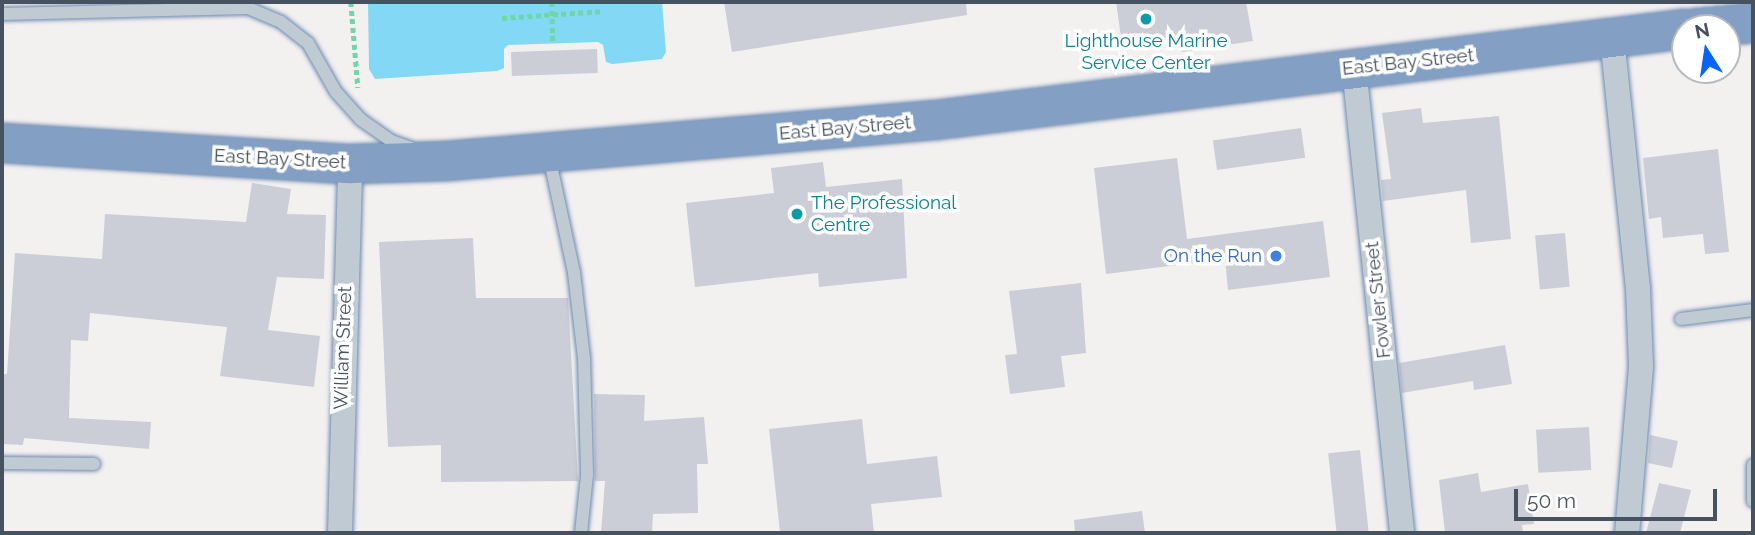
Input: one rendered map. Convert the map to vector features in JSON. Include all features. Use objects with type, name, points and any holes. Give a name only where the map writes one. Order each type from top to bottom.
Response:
[{"type":"highway","name":"East Bay Street","points":[[2,143],[350,164],[447,161],[936,120],[1354,66],[1671,31]]},
{"type":"street","points":[[1612,37],[1639,288],[1641,367],[1627,533]]},
{"type":"street","name":"Fowler Street","points":[[1354,66],[1402,533]]},
{"type":"street","name":"William Street","points":[[340,533],[350,164]]},
{"type":"lane","points":[[2,14],[248,8],[281,22],[308,43],[336,92],[360,119],[391,141],[447,161]]},
{"type":"lane","points":[[548,153],[574,273],[584,358],[587,475],[581,533]]},
{"type":"lane","points":[[1681,319],[1753,310]]},
{"type":"lane","points":[[2,463],[94,464]]},
{"type":"lane","points":[[1753,465],[1753,501]]},
{"type":"path","points":[[351,2],[360,119]]},
{"type":"path","points":[[552,2],[553,43]]},
{"type":"path","points":[[502,18],[604,11]]},
{"type":"water","points":[[368,2],[662,2],[666,52],[662,59],[612,64],[606,62],[603,45],[598,42],[508,45],[504,49],[504,68],[497,71],[375,79],[369,69]]},
{"type":"building","points":[[724,2],[966,2],[967,15],[732,52]]},
{"type":"building","points":[[1116,2],[1246,2],[1253,41],[1182,52],[1179,36],[1122,44]]},
{"type":"building","points":[[597,49],[598,73],[512,76],[511,52]]},
{"type":"building","points":[[1421,108],[1423,123],[1499,116],[1511,239],[1471,243],[1466,190],[1383,201],[1381,180],[1391,179],[1382,113]]},
{"type":"building","points":[[1301,128],[1305,158],[1217,170],[1213,140]]},
{"type":"building","points":[[1718,149],[1729,252],[1705,254],[1703,234],[1663,238],[1661,217],[1649,219],[1643,158]]},
{"type":"building","points":[[1177,158],[1187,239],[1323,221],[1330,277],[1228,290],[1225,259],[1106,274],[1094,168]]},
{"type":"building","name":"The Professional Centre","points":[[823,162],[826,187],[902,179],[907,278],[819,287],[818,273],[695,287],[686,203],[774,193],[771,168]]},
{"type":"building","points":[[252,183],[291,189],[287,214],[326,215],[324,279],[277,277],[268,330],[320,336],[314,387],[220,376],[227,327],[90,313],[88,341],[71,340],[69,418],[151,422],[149,449],[24,438],[23,445],[2,444],[2,374],[7,374],[15,253],[102,259],[105,214],[246,222]]},
{"type":"building","points":[[1565,233],[1570,287],[1540,289],[1535,236]]},
{"type":"building","points":[[473,238],[476,298],[568,298],[578,481],[441,482],[441,445],[388,447],[379,242]]},
{"type":"building","points":[[1081,283],[1086,353],[1061,356],[1065,387],[1010,394],[1005,355],[1017,354],[1009,291]]},
{"type":"building","points":[[1505,345],[1512,384],[1474,390],[1473,381],[1402,393],[1399,363]]},
{"type":"building","points":[[594,394],[645,395],[644,421],[704,417],[708,464],[697,464],[698,513],[653,514],[652,533],[601,533],[605,481],[595,481]]},
{"type":"building","points":[[862,419],[867,464],[937,456],[942,497],[871,504],[874,533],[780,533],[769,429]]},
{"type":"building","points":[[1589,427],[1591,470],[1538,473],[1536,430]]},
{"type":"building","points":[[1650,435],[1678,441],[1672,468],[1648,463]]},
{"type":"building","points":[[1360,450],[1369,533],[1337,533],[1328,453]]},
{"type":"building","points":[[1478,473],[1481,492],[1528,484],[1534,524],[1522,525],[1523,533],[1445,533],[1439,480]]},
{"type":"building","points":[[1659,483],[1691,490],[1680,533],[1646,533]]},
{"type":"building","points":[[1142,511],[1145,533],[1075,533],[1074,520]]},
{"type":"place","name":"Lighthouse Marine Service Center","points":[[1146,19]]},
{"type":"place","name":"The Professional Centre","points":[[797,214]]},
{"type":"place","name":"On the Run","points":[[1276,256]]}]
